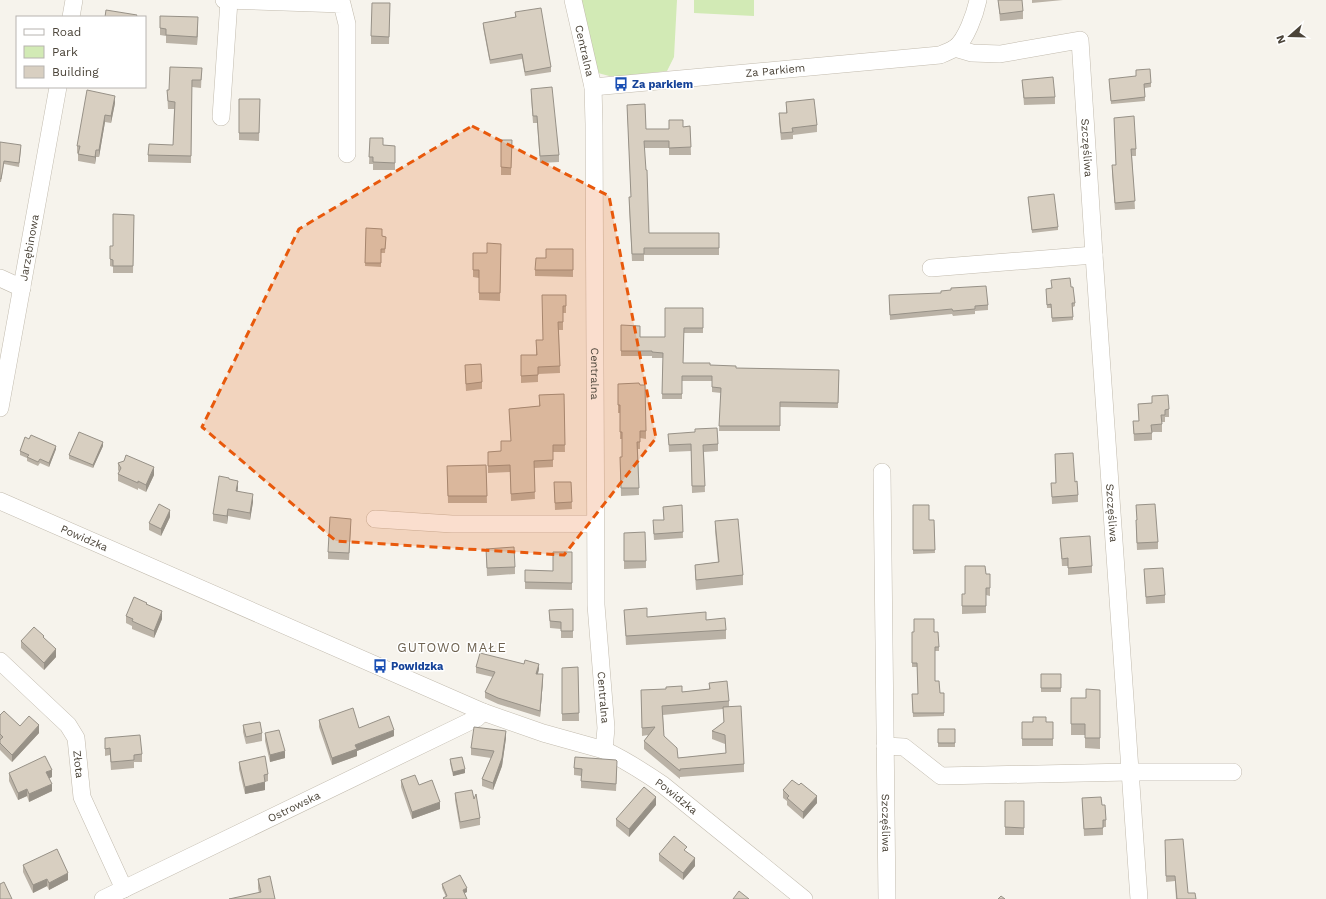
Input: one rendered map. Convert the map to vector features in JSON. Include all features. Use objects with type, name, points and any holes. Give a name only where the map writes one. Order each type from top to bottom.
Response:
[{"type":"street","points":[[71,16],[74,0]]},
{"type":"street","points":[[224,0],[342,4],[347,24],[347,154]]},
{"type":"street","points":[[221,117],[229,0]]},
{"type":"street","name":"Centralna","points":[[573,0],[593,87],[596,605],[606,728],[604,750]]},
{"type":"street","points":[[955,48],[968,30],[976,10],[978,0]]},
{"type":"street","name":"Szczęśliwa","points":[[955,48],[972,53],[1000,54],[1080,40],[1138,899]]},
{"type":"street","name":"Za Parkiem","points":[[593,87],[940,55],[955,48]]},
{"type":"street","name":"Jarzębinowa","points":[[0,408],[58,88]]},
{"type":"street","points":[[931,268],[1094,255]]},
{"type":"street","points":[[0,278],[22,288]]},
{"type":"street","name":"Szczęśliwa","points":[[882,472],[887,899]]},
{"type":"street","name":"Powidzka","points":[[0,501],[483,712],[528,728],[604,750],[638,768],[663,785],[804,899]]},
{"type":"street","points":[[374,519],[452,524],[595,524]]},
{"type":"street","name":"Złota","points":[[0,661],[68,725],[76,738],[82,797],[124,889]]},
{"type":"street","name":"Ostrowska","points":[[103,899],[477,718],[483,712]]},
{"type":"street","points":[[885,746],[904,747],[941,776],[1129,772],[1233,772]]},
{"type":"highlighted area","points":[[472,126],[609,196],[656,438],[564,555],[336,541],[202,427],[299,229]]},
{"type":"green space","points":[[579,0],[677,0],[674,57],[667,71],[613,77],[598,73]]},
{"type":"green space","points":[[694,0],[754,0],[754,16],[694,13]]},
{"type":"building","points":[[998,0],[1022,0],[1023,11],[1000,14]]},
{"type":"building","points":[[372,3],[390,3],[389,37],[371,36]]},
{"type":"building","points":[[541,8],[551,67],[525,72],[522,54],[490,60],[483,23],[516,17],[515,12]]},
{"type":"building","points":[[106,10],[137,15],[136,16],[105,16]]},
{"type":"building","points":[[160,16],[198,17],[197,37],[166,35],[166,29],[160,28]]},
{"type":"building","points":[[170,67],[202,68],[201,80],[192,80],[191,156],[148,155],[149,144],[173,145],[175,102],[168,101],[167,90],[169,90]]},
{"type":"building","points":[[1150,69],[1151,83],[1144,84],[1145,97],[1111,101],[1109,79],[1136,76],[1136,70]]},
{"type":"building","points":[[1053,77],[1055,97],[1024,98],[1022,80]]},
{"type":"building","points":[[552,87],[559,155],[540,156],[537,116],[533,116],[531,89]]},
{"type":"building","points":[[87,90],[115,96],[111,116],[105,115],[99,150],[96,150],[95,157],[78,154],[80,146],[77,146]]},
{"type":"building","points":[[239,99],[260,99],[259,133],[239,133]]},
{"type":"building","points":[[814,99],[817,125],[792,128],[793,132],[781,133],[779,113],[787,113],[786,102]]},
{"type":"building","points":[[645,104],[646,129],[669,129],[669,120],[683,120],[683,127],[690,126],[691,147],[669,148],[669,141],[644,141],[647,170],[649,233],[719,233],[719,248],[644,248],[644,254],[632,254],[627,105]]},
{"type":"building","points":[[1134,116],[1136,149],[1131,149],[1135,201],[1115,203],[1112,165],[1116,165],[1114,118]]},
{"type":"building","points":[[370,138],[383,138],[383,145],[395,146],[395,163],[373,162],[373,157],[369,157]]},
{"type":"building","points":[[501,140],[512,140],[511,168],[501,167]]},
{"type":"building","points":[[0,142],[21,145],[19,163],[4,161],[1,179],[0,179]]},
{"type":"building","points":[[1054,194],[1058,227],[1032,230],[1028,197]]},
{"type":"building","points":[[113,214],[134,215],[133,266],[113,266],[113,260],[110,259],[110,246],[113,246]]},
{"type":"building","points":[[366,228],[382,229],[382,236],[386,237],[385,249],[381,249],[381,263],[365,263]]},
{"type":"building","points":[[487,243],[501,244],[500,293],[479,293],[479,270],[473,270],[473,253],[487,253]]},
{"type":"building","points":[[546,249],[573,249],[573,270],[535,270],[536,258],[546,258]]},
{"type":"building","points":[[1070,278],[1075,303],[1072,303],[1073,317],[1052,318],[1051,304],[1047,305],[1046,289],[1052,288],[1051,280]]},
{"type":"building","points":[[986,286],[988,305],[975,306],[975,309],[953,311],[952,309],[890,315],[889,295],[941,293],[941,291],[951,290],[951,288]]},
{"type":"building","points":[[542,295],[566,295],[566,306],[563,306],[563,322],[558,322],[560,366],[538,367],[538,375],[521,376],[521,355],[537,355],[536,340],[543,340]]},
{"type":"building","points":[[665,308],[703,308],[703,328],[684,328],[683,363],[710,363],[710,365],[736,366],[736,368],[839,370],[838,403],[780,402],[780,426],[719,426],[721,388],[712,387],[712,376],[682,376],[682,394],[662,394],[663,353],[652,351],[621,351],[621,325],[640,326],[640,337],[665,337]]},
{"type":"building","points":[[481,364],[482,382],[466,384],[465,365]]},
{"type":"building","points":[[639,383],[640,385],[645,385],[646,431],[640,431],[640,442],[637,442],[639,488],[621,488],[620,457],[622,457],[622,432],[620,432],[618,384]]},
{"type":"building","points":[[564,394],[565,445],[553,445],[553,460],[534,461],[535,492],[511,494],[510,465],[488,466],[488,452],[501,451],[501,441],[511,441],[509,409],[540,406],[539,395]]},
{"type":"building","points":[[1168,395],[1169,409],[1165,410],[1165,415],[1161,415],[1162,424],[1151,425],[1152,433],[1134,434],[1133,421],[1139,421],[1138,404],[1152,403],[1152,396]]},
{"type":"building","points":[[717,428],[718,444],[703,445],[705,486],[692,486],[691,444],[669,445],[668,434],[695,432],[695,429]]},
{"type":"building","points":[[79,432],[103,442],[93,465],[69,455]]},
{"type":"building","points":[[31,435],[56,446],[49,463],[40,459],[38,462],[27,457],[29,455],[20,451],[25,437],[29,439]]},
{"type":"building","points":[[1073,453],[1075,482],[1077,481],[1078,495],[1052,497],[1051,483],[1056,483],[1055,454]]},
{"type":"building","points":[[126,455],[154,467],[146,485],[118,474],[121,468],[118,463],[124,461]]},
{"type":"building","points":[[486,465],[487,496],[448,496],[447,466]]},
{"type":"building","points":[[219,476],[238,481],[236,491],[253,494],[250,513],[228,509],[227,516],[213,514]]},
{"type":"building","points":[[554,482],[571,482],[572,502],[555,503]]},
{"type":"building","points":[[159,504],[170,510],[161,529],[149,523]]},
{"type":"building","points":[[1155,504],[1158,542],[1137,543],[1136,505]]},
{"type":"building","points":[[682,505],[683,532],[654,534],[653,520],[664,520],[663,507]]},
{"type":"building","points":[[913,505],[929,505],[929,520],[934,520],[935,550],[913,550]]},
{"type":"building","points":[[330,517],[351,519],[349,553],[328,552]]},
{"type":"building","points":[[738,519],[743,575],[696,580],[695,565],[719,562],[715,521]]},
{"type":"building","points":[[645,532],[646,561],[624,561],[624,533]]},
{"type":"building","points":[[1090,536],[1092,566],[1068,568],[1068,558],[1062,559],[1060,538]]},
{"type":"building","points":[[514,547],[515,567],[487,568],[486,549]]},
{"type":"building","points":[[553,552],[572,552],[572,583],[525,582],[525,570],[553,571]]},
{"type":"building","points":[[965,566],[985,566],[986,574],[990,574],[990,588],[986,588],[986,606],[962,606],[962,594],[965,594]]},
{"type":"building","points":[[1163,568],[1165,595],[1146,597],[1144,569]]},
{"type":"building","points":[[134,597],[162,611],[154,631],[132,621],[133,619],[126,616]]},
{"type":"building","points":[[647,608],[647,617],[706,612],[706,620],[725,618],[726,630],[626,636],[624,610]]},
{"type":"building","points":[[573,609],[573,631],[561,631],[561,622],[550,621],[549,610]]},
{"type":"building","points":[[914,619],[934,619],[934,632],[938,632],[939,647],[935,647],[935,681],[939,681],[940,693],[944,693],[944,713],[913,713],[912,694],[918,694],[917,663],[912,663],[912,632],[914,632]]},
{"type":"building","points":[[34,627],[56,649],[44,663],[21,641]]},
{"type":"building","points":[[480,653],[524,664],[525,660],[539,664],[536,674],[543,674],[540,711],[498,698],[485,692],[495,672],[476,667]]},
{"type":"building","points":[[578,667],[579,713],[562,714],[562,668]]},
{"type":"building","points":[[1041,674],[1061,674],[1061,688],[1041,688]]},
{"type":"building","points":[[727,681],[729,701],[662,706],[664,736],[677,748],[678,758],[726,753],[725,735],[712,731],[724,722],[723,707],[741,706],[744,764],[680,769],[680,771],[644,741],[655,727],[642,728],[641,690],[666,689],[666,687],[682,686],[682,692],[710,689],[709,683]]},
{"type":"building","points":[[1086,689],[1100,690],[1100,738],[1085,738],[1085,724],[1071,724],[1071,698],[1086,698]]},
{"type":"building","points":[[353,708],[359,728],[389,716],[394,730],[355,745],[357,749],[332,758],[319,720]]},
{"type":"building","points":[[4,711],[20,726],[29,716],[39,725],[12,755],[0,743],[0,740],[3,737],[0,734],[0,715]]},
{"type":"building","points":[[1033,717],[1046,717],[1046,722],[1053,722],[1053,739],[1022,739],[1022,722],[1033,722]]},
{"type":"building","points":[[260,722],[262,733],[246,737],[243,725]]},
{"type":"building","points":[[474,727],[506,731],[502,758],[493,783],[482,779],[494,751],[471,748]]},
{"type":"building","points":[[938,729],[955,729],[955,743],[938,743]]},
{"type":"building","points":[[279,730],[285,751],[270,755],[265,733]]},
{"type":"building","points":[[140,735],[142,754],[134,755],[134,760],[111,762],[110,748],[105,749],[105,738]]},
{"type":"building","points":[[45,756],[52,770],[46,772],[52,784],[29,794],[27,789],[18,793],[9,773]]},
{"type":"building","points":[[265,756],[268,774],[264,775],[265,782],[245,787],[239,762]]},
{"type":"building","points":[[462,757],[465,769],[453,772],[450,759]]},
{"type":"building","points":[[575,757],[616,760],[616,784],[581,781],[582,769],[574,768]]},
{"type":"building","points":[[415,775],[419,785],[432,780],[440,802],[412,812],[401,780]]},
{"type":"building","points":[[792,780],[799,785],[801,783],[817,796],[803,812],[787,798],[789,796],[783,790]]},
{"type":"building","points":[[644,787],[656,797],[629,829],[616,819]]},
{"type":"building","points":[[472,790],[474,799],[476,794],[480,818],[460,822],[455,793]]},
{"type":"building","points":[[1101,797],[1102,805],[1105,805],[1106,820],[1103,820],[1103,828],[1084,829],[1082,798]]},
{"type":"building","points":[[1005,801],[1024,801],[1024,828],[1005,827]]},
{"type":"building","points":[[674,836],[687,847],[684,850],[695,858],[683,873],[659,854]]},
{"type":"building","points":[[1183,839],[1188,893],[1195,893],[1196,899],[1177,899],[1175,876],[1166,876],[1165,840]]},
{"type":"building","points":[[57,849],[68,873],[49,883],[47,879],[33,885],[23,865]]},
{"type":"building","points":[[460,875],[467,888],[463,890],[467,899],[444,899],[443,898],[447,896],[442,884]]},
{"type":"building","points":[[270,876],[275,899],[229,899],[261,892],[258,879]]},
{"type":"building","points":[[4,882],[12,899],[0,899],[0,884]]},
{"type":"building","points":[[739,891],[749,899],[733,899]]},
{"type":"building","points":[[1001,896],[1005,899],[998,899]]},
{"type":"place","name":"Za parkiem","points":[[621,84]]},
{"type":"place","name":"Powidzka","points":[[380,666]]},
{"type":"district","name":"GUTOWO MAŁE","points":[[452,647]]}]
